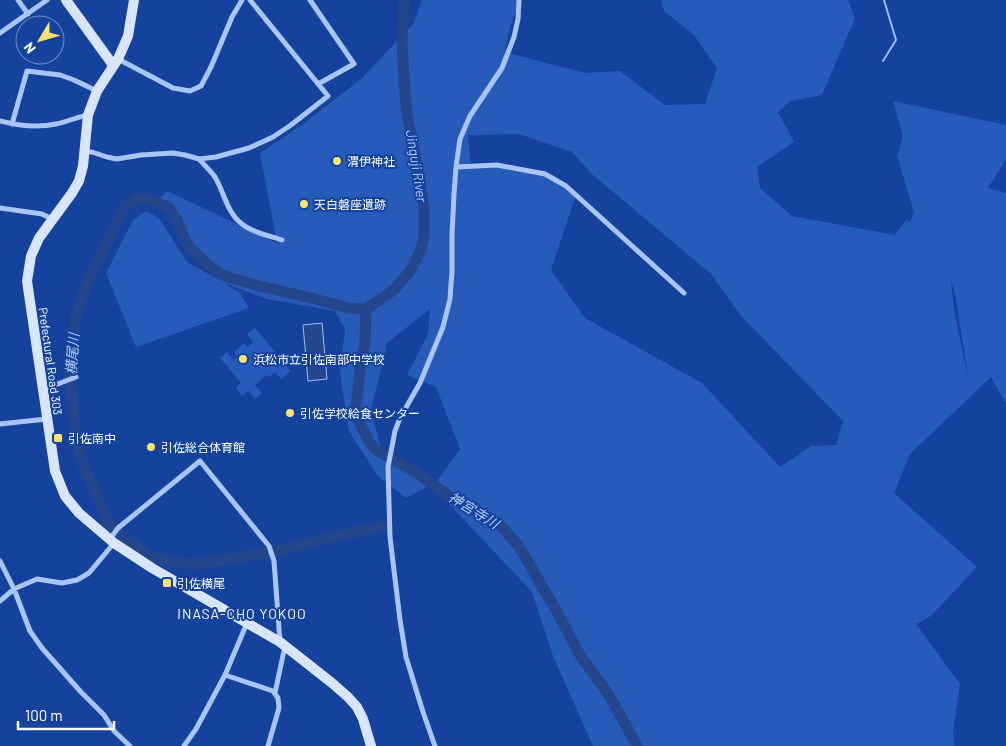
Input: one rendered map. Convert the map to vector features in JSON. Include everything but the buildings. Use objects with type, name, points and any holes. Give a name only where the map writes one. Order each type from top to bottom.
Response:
[{"type":"main road","points":[[66,0],[116,62]]},
{"type":"main road","name":"Prefectural Road 303","points":[[134,0],[128,36],[116,62],[97,91],[88,115],[83,166],[79,181],[39,238],[31,256],[27,281],[55,471],[65,496],[79,513],[112,539],[152,568],[282,644],[332,683],[357,707],[363,719],[371,746]]},
{"type":"street","points":[[18,0],[28,14]]},
{"type":"street","points":[[0,33],[47,0]]},
{"type":"street","points":[[116,62],[173,88],[190,91],[201,86],[232,17],[242,0]]},
{"type":"street","points":[[84,152],[92,152],[117,159],[142,154],[173,153],[199,159],[216,157],[249,148],[273,137],[328,96],[250,0]]},
{"type":"street","points":[[310,0],[354,64],[318,84]]},
{"type":"street","points":[[435,746],[406,657],[390,537],[388,467],[395,431],[400,418],[420,383],[443,327],[450,299],[456,167],[460,139],[470,116],[502,68],[518,19],[519,0]]},
{"type":"street","points":[[12,124],[27,71],[60,75],[97,91]]},
{"type":"street","points":[[0,121],[28,126],[44,126],[88,115]]},
{"type":"street","points":[[199,159],[214,176],[232,213],[244,226],[282,240]]},
{"type":"street","points":[[456,167],[496,165],[545,174],[566,186],[684,293]]},
{"type":"street","points":[[0,208],[42,214],[52,220]]},
{"type":"street","points":[[42,390],[76,377]]},
{"type":"street","points":[[0,424],[47,419]]},
{"type":"street","points":[[0,601],[14,589],[37,579],[62,583],[77,580],[89,573],[118,528],[200,461],[269,546],[274,561],[282,644],[275,693]]},
{"type":"street","points":[[0,561],[14,589],[30,631],[42,648],[104,715],[114,731],[130,746]]},
{"type":"street","points":[[184,746],[196,729],[225,676],[247,623]]},
{"type":"street","points":[[225,676],[275,693],[278,698],[279,708],[268,746]]},
{"type":"shaded area","points":[[422,0],[523,0],[513,19],[504,59],[508,53],[585,73],[620,71],[665,105],[705,104],[717,68],[694,35],[664,11],[661,0],[848,0],[855,18],[822,95],[791,101],[778,112],[794,142],[757,167],[760,188],[792,216],[895,235],[907,219],[910,222],[914,212],[897,156],[903,136],[893,101],[1006,125],[1006,159],[988,188],[1006,193],[1006,404],[991,377],[910,454],[894,493],[977,567],[931,616],[916,624],[960,684],[953,732],[954,746],[593,746],[553,656],[532,592],[433,487],[460,449],[436,387],[407,375],[428,334],[430,309],[386,344],[371,410],[383,458],[432,484],[406,498],[377,475],[349,431],[340,372],[345,329],[335,311],[267,299],[224,283],[240,293],[249,308],[136,347],[106,273],[133,220],[146,211],[159,218],[187,262],[217,279],[194,259],[158,200],[167,191],[277,243],[260,153],[302,125],[361,79],[413,24]],"holes":[[[519,134],[572,152],[593,175],[711,274],[742,317],[843,421],[836,445],[811,446],[780,467],[702,383],[585,318],[551,270],[576,195],[545,174],[500,165],[471,165],[468,135]],[[951,281],[955,293],[969,382],[954,310]]]},
{"type":"shaded area","points":[[322,323],[327,379],[308,381],[303,325]]},
{"type":"shaded area","points":[[255,328],[291,371],[281,379],[275,372],[270,377],[267,375],[255,385],[262,393],[255,399],[248,391],[242,396],[236,388],[241,383],[220,358],[227,352],[234,360],[238,357],[234,352],[244,343],[247,347],[253,342],[247,334]]},
{"type":"waterway","name":"神宮寺川","points":[[404,0],[402,40],[404,81],[407,115],[424,208],[424,234],[421,250],[410,271],[394,290],[366,309],[365,342],[356,408],[358,420],[370,443],[376,450],[417,473],[452,498],[499,524],[518,545],[580,655],[609,695],[637,746]]},
{"type":"waterway","points":[[883,61],[896,40],[884,0]]},
{"type":"waterway","name":"横尾川","points":[[366,309],[348,308],[222,275],[190,248],[177,220],[168,207],[147,198],[137,199],[126,205],[119,217],[86,286],[76,317],[69,367],[76,437],[81,459],[109,524],[148,555],[162,560],[198,564],[272,552],[388,526]]},
{"type":"place","name":"渭伊神社","points":[[337,161]]},
{"type":"place","name":"天白磐座遺跡","points":[[304,204]]},
{"type":"place","name":"浜松市立引佐南部中学校","points":[[243,359]]},
{"type":"place","name":"引佐学校給食センター","points":[[290,413]]},
{"type":"place","name":"引佐南中","points":[[58,438]]},
{"type":"place","name":"引佐総合体育館","points":[[151,447]]},
{"type":"place","name":"引佐横尾","points":[[167,583]]},
{"type":"district","name":"INASA-CHO YOKOO","points":[[242,613]]},
{"type":"water label","name":"Jinguji River","points":[[417,166]]}]
